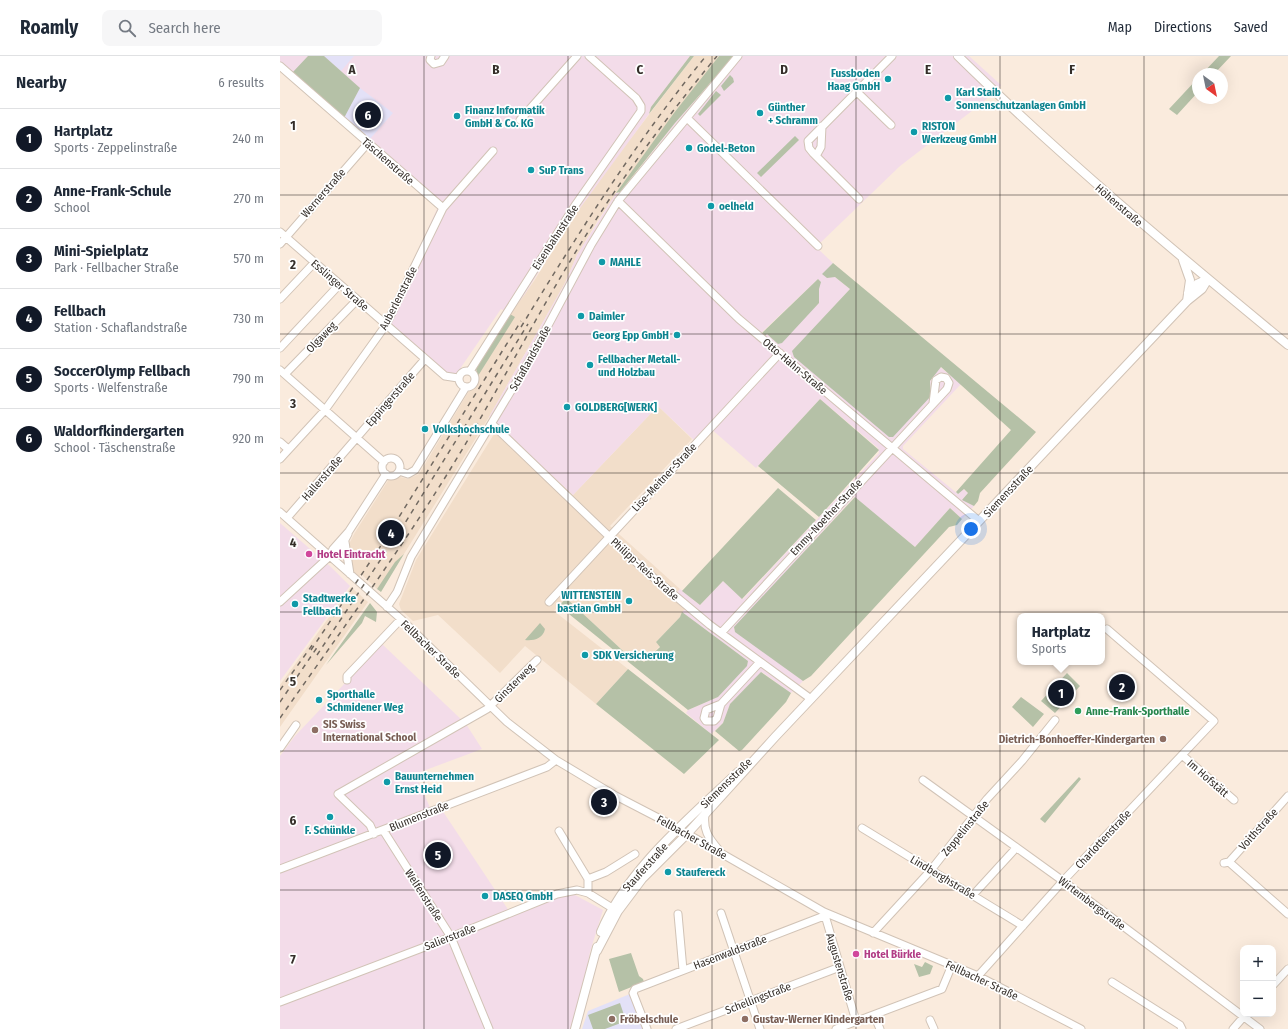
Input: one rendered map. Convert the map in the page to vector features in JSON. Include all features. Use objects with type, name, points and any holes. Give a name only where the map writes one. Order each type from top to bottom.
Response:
[{"type":"main road","name":"Höhenstraße","points":[[958,56],[1028,124],[1110,198],[1288,345]]},
{"type":"main road","points":[[1183,259],[1190,280],[1188,297]]},
{"type":"main road","name":"Siemensstraße","points":[[679,829],[775,737],[811,700],[1188,297],[1197,284],[1208,279]]},
{"type":"main road","name":"Siemensstraße","points":[[687,834],[775,737]]},
{"type":"main road","name":"Stauferstraße","points":[[575,1029],[597,951],[615,909],[637,872],[679,829]]},
{"type":"main road","name":"Stauferstraße","points":[[615,909],[642,879],[687,834]]},
{"type":"street","points":[[431,56],[430,60],[434,64],[441,62],[445,56]]},
{"type":"street","points":[[520,120],[577,56]]},
{"type":"street","name":"Eisenbahnstraße","points":[[470,371],[576,204],[639,115],[641,106],[634,96],[589,56]]},
{"type":"street","name":"Schaflandstraße","points":[[387,607],[397,592],[411,557],[529,361],[592,245],[618,201],[738,56]]},
{"type":"street","points":[[859,198],[816,156],[809,148],[808,141],[892,56]]},
{"type":"street","name":"Täschenstraße","points":[[280,66],[442,208]]},
{"type":"street","points":[[856,91],[891,125]]},
{"type":"street","points":[[687,118],[818,246]]},
{"type":"street","points":[[816,156],[822,143],[822,126]]},
{"type":"street","name":"Wernerstraße","points":[[280,244],[282,234],[368,143]]},
{"type":"street","name":"Auberlenstraße","points":[[280,459],[325,410],[386,325],[442,208],[493,151]]},
{"type":"street","name":"Otto-Hahn-Straße","points":[[618,201],[739,319],[979,521]]},
{"type":"street","name":"Esslinger Straße","points":[[282,234],[445,376],[458,378]]},
{"type":"street","points":[[280,299],[314,263]]},
{"type":"street","points":[[280,348],[339,285]]},
{"type":"street","name":"Olgaweg","points":[[282,372],[357,300]]},
{"type":"street","name":"Lise-Meitner-Straße","points":[[549,602],[780,353]]},
{"type":"street","name":"Eppingerstraße","points":[[356,438],[425,359]]},
{"type":"street","name":"Eisenbahnstraße","points":[[386,474],[394,476],[399,471],[408,474],[415,470],[466,387],[473,385],[475,380],[474,375],[470,371],[462,371],[458,378]]},
{"type":"street","points":[[282,372],[384,462]]},
{"type":"street","points":[[458,378],[459,383],[466,387]]},
{"type":"street","name":"Emmy-Noether-Straße","points":[[721,633],[933,403]]},
{"type":"street","name":"Philipp-Reis-Straße","points":[[492,424],[642,568],[721,633],[811,700]]},
{"type":"street","name":"Hallerstraße","points":[[287,518],[356,438]]},
{"type":"street","points":[[280,442],[288,449]]},
{"type":"street","points":[[384,462],[390,459],[396,460],[399,464],[399,471]]},
{"type":"street","points":[[280,602],[330,556],[339,542],[349,531],[386,474],[383,469],[384,462]]},
{"type":"street","name":"Fellbacher Straße","points":[[280,512],[401,619],[490,707],[522,735],[556,760],[630,804],[722,853],[824,914],[978,976],[1078,1028]]},
{"type":"street","points":[[330,556],[338,552],[345,542],[349,531]]},
{"type":"street","points":[[345,542],[350,574]]},
{"type":"street","points":[[347,680],[347,676],[401,619]]},
{"type":"street","name":"Charlottenstraße","points":[[978,976],[1063,881],[1214,720],[1107,629]]},
{"type":"street","name":"Ginsterweg","points":[[374,834],[370,825],[338,794],[490,707],[537,660]]},
{"type":"street","points":[[720,704],[760,662]]},
{"type":"street","name":"Zeppelinstraße","points":[[873,933],[931,870],[1055,720]]},
{"type":"street","points":[[280,748],[296,725]]},
{"type":"street","name":"Im Hofstätt","points":[[1182,755],[1234,800]]},
{"type":"street","name":"Blumenstraße","points":[[280,869],[547,767],[556,760]]},
{"type":"street","name":"Wirtembergstraße","points":[[923,780],[973,818],[1063,881],[1240,1011]]},
{"type":"street","name":"Voithstraße","points":[[1288,796],[1226,862],[1288,914]]},
{"type":"street","points":[[706,814],[704,826],[706,834],[722,853]]},
{"type":"street","name":"Lindberghstraße","points":[[862,828],[1022,926]]},
{"type":"street","name":"Welfenstraße","points":[[383,830],[451,937],[489,1029]]},
{"type":"street","points":[[559,831],[588,879],[588,893]]},
{"type":"street","points":[[973,895],[1016,848]]},
{"type":"street","points":[[588,879],[607,872],[635,854]]},
{"type":"street","name":"Salierstraße","points":[[280,1002],[451,937],[558,894],[577,890],[588,893],[615,909]]},
{"type":"street","points":[[678,914],[683,970]]},
{"type":"street","points":[[721,914],[735,951],[760,1029]]},
{"type":"street","name":"Hasenwaldstraße","points":[[647,1029],[634,993],[635,989],[735,951],[824,914]]},
{"type":"street","name":"Augustenstraße","points":[[824,914],[856,1021]]},
{"type":"street","points":[[836,1029],[942,989],[952,965]]},
{"type":"street","name":"Schellingstraße","points":[[676,1029],[840,967]]},
{"type":"street","points":[[1276,982],[1288,969]]},
{"type":"street","points":[[1112,982],[1180,1024],[1182,1029]]},
{"type":"street","points":[[874,1015],[880,1029]]},
{"type":"street","points":[[1233,1029],[1243,1017]]},
{"type":"street","name":"Wirtembergstraße","points":[[1247,1017],[1260,1029]]},
{"type":"street","points":[[930,1020],[934,1029]]},
{"type":"shaded area","points":[[280,56],[690,56],[651,107],[649,114],[572,219],[525,294],[510,314],[501,309],[453,379],[385,321],[438,207],[280,69]]},
{"type":"shaded area","points":[[324,56],[354,56],[341,71]]},
{"type":"shaded area","points":[[694,56],[719,56],[649,148],[598,220],[577,255],[565,283],[489,417],[404,554],[377,589],[361,574],[359,577],[353,571],[347,548],[354,534],[389,479],[400,477],[408,479],[419,474],[469,391],[476,385],[478,376],[514,317],[510,314],[534,281],[572,219],[618,155]]},
{"type":"shaded area","points":[[734,56],[969,56],[1001,85],[981,104],[900,166],[816,247],[833,263],[823,274],[835,277],[850,289],[793,351],[931,396],[930,381],[940,367],[961,384],[903,446],[903,449],[958,494],[963,489],[968,493],[963,500],[974,506],[962,519],[950,508],[915,547],[854,497],[734,629],[803,681],[791,693],[762,672],[730,704],[723,723],[711,734],[686,713],[688,710],[718,697],[748,661],[682,612],[685,609],[672,598],[680,589],[700,605],[723,581],[743,599],[879,453],[878,448],[820,399],[756,468],[710,428],[696,442],[658,406],[573,495],[489,417],[565,283],[577,255],[616,193],[621,192],[675,123]],"holes":[[[818,279],[819,303],[778,344],[767,334],[760,334]]]},
{"type":"shaded area","points":[[360,88],[393,113],[369,140],[344,118]]},
{"type":"shaded area","points":[[658,406],[692,439],[610,526],[680,589],[672,598],[685,609],[680,617],[656,642],[660,646],[644,663],[635,662],[566,598],[554,611],[628,669],[596,704],[525,646],[500,673],[438,615],[413,621],[401,610],[399,604],[416,560],[499,426],[573,495]]},
{"type":"shaded area","points":[[280,523],[331,567],[350,586],[280,681]]},
{"type":"shaded area","points":[[351,587],[368,602],[280,727],[280,685]]},
{"type":"shaded area","points":[[382,644],[466,724],[482,749],[415,774],[433,814],[442,810],[511,914],[558,896],[575,895],[603,910],[590,952],[578,1013],[573,1029],[280,1029],[280,756],[295,736]]},
{"type":"shaded area","name":"Fröbelschule","points":[[630,994],[643,1029],[582,1029],[588,1011]]},
{"type":"green space","points":[[308,56],[324,56],[360,88],[344,118],[292,73]]},
{"type":"green space","points":[[690,56],[694,56],[649,114],[651,107]]},
{"type":"green space","points":[[719,56],[734,56],[675,123],[620,192],[616,193],[674,113]]},
{"type":"green space","points":[[1219,56],[1231,56],[1220,68],[1208,68]]},
{"type":"green space","points":[[730,75],[734,82],[724,91],[721,86]]},
{"type":"green space","points":[[1192,84],[1192,99],[1177,115],[1169,109]]},
{"type":"green space","points":[[716,91],[721,95],[700,116],[698,114]]},
{"type":"green space","points":[[795,136],[799,140],[761,177],[757,173]]},
{"type":"green space","points":[[833,263],[1036,432],[980,493],[978,501],[974,506],[962,500],[968,493],[964,489],[958,494],[956,492],[1011,430],[941,367],[930,381],[931,396],[893,437],[889,437],[794,357],[792,351],[850,289],[835,277],[827,278],[822,274]]},
{"type":"green space","points":[[818,279],[821,282],[819,289],[819,303],[782,343],[778,344],[767,334],[763,338],[760,335]]},
{"type":"green space","points":[[510,314],[515,317],[478,376],[476,369]]},
{"type":"green space","points":[[820,399],[879,450],[819,517],[758,466]]},
{"type":"green space","points":[[778,488],[816,520],[742,599],[723,581],[700,605],[682,591]]},
{"type":"green space","points":[[855,497],[915,547],[950,508],[962,519],[957,525],[949,527],[811,676],[803,681],[735,632],[734,627]]},
{"type":"green space","points":[[404,554],[381,592],[377,589],[395,562]]},
{"type":"green space","points":[[566,598],[635,662],[639,658],[644,662],[660,647],[656,642],[680,617],[682,612],[748,661],[747,666],[718,697],[688,710],[559,606]]},
{"type":"green space","points":[[370,603],[377,612],[376,622],[365,616],[362,623],[326,665]]},
{"type":"green space","points":[[540,623],[545,629],[542,635],[534,640],[525,640]]},
{"type":"green space","points":[[628,669],[719,740],[684,774],[596,704]]},
{"type":"green space","points":[[761,672],[791,693],[786,702],[742,750],[739,751],[715,731],[723,723],[730,704]]},
{"type":"green space","points":[[1067,673],[1080,686],[1055,713],[1041,701]]},
{"type":"green space","points":[[1021,697],[1044,714],[1033,727],[1012,707]]},
{"type":"green space","points":[[1079,777],[1081,779],[1045,823],[1040,819]]},
{"type":"green space","points":[[631,953],[639,976],[644,982],[619,992],[609,959]]},
{"type":"green space","points":[[925,962],[933,966],[930,974],[919,977],[914,964],[922,967]]},
{"type":"green space","points":[[620,1003],[626,1021],[605,1029],[593,1029],[588,1015]]},
{"type":"railway","points":[[521,327],[609,188],[680,88],[706,56]]},
{"type":"railway","points":[[280,718],[431,500],[485,411],[549,296],[598,216],[681,100],[717,56]]},
{"type":"railway","points":[[311,650],[384,541],[521,321]]},
{"type":"railway","points":[[317,655],[405,523],[528,324]]},
{"type":"railway","points":[[280,690],[313,644]]},
{"type":"railway","points":[[280,702],[318,646]]},
{"type":"place","name":"Fussboden Haag GmbH","points":[[888,79]]},
{"type":"place","name":"Karl Staib Sonnenschutzanlagen GmbH","points":[[948,98]]},
{"type":"place","name":"Günther + Schramm","points":[[760,113]]},
{"type":"place","name":"Waldorfkindergarten","points":[[368,115]]},
{"type":"place","name":"Finanz Informatik GmbH & Co. KG","points":[[457,116]]},
{"type":"place","name":"RISTON Werkzeug GmbH","points":[[914,132]]},
{"type":"place","name":"Godel-Beton","points":[[689,148]]},
{"type":"place","name":"SuP Trans","points":[[531,170]]},
{"type":"place","name":"oelheld","points":[[711,206]]},
{"type":"place","name":"MAHLE","points":[[602,262]]},
{"type":"place","name":"Daimler","points":[[581,316]]},
{"type":"place","name":"Georg Epp GmbH","points":[[677,335]]},
{"type":"place","name":"Fellbacher Metall- und Holzbau","points":[[590,365]]},
{"type":"place","name":"GOLDBERG[WERK]","points":[[567,407]]},
{"type":"place","name":"Volkshochschule","points":[[425,429]]},
{"type":"place","name":"Fellbach","points":[[391,533]]},
{"type":"place","name":"Hotel Eintracht","points":[[309,554]]},
{"type":"place","name":"WITTENSTEIN bastian GmbH","points":[[629,601]]},
{"type":"place","name":"Stadtwerke Fellbach","points":[[295,604]]},
{"type":"place","name":"SDK Versicherung","points":[[585,655]]},
{"type":"place","name":"Anne-Frank-Schule","points":[[1122,687]]},
{"type":"place","name":"Hartplatz","points":[[1061,693]]},
{"type":"place","name":"Sporthalle Schmidener Weg","points":[[319,700]]},
{"type":"place","name":"Anne-Frank-Sporthalle","points":[[1078,711]]},
{"type":"place","name":"SIS Swiss International School","points":[[315,730]]},
{"type":"place","name":"Dietrich-Bonhoeffer-Kindergarten","points":[[1163,739]]},
{"type":"place","name":"Bauunternehmen Ernst Heid","points":[[387,782]]},
{"type":"place","name":"Mini-Spielplatz","points":[[604,802]]},
{"type":"place","name":"F. Schünkle","points":[[330,817]]},
{"type":"place","name":"SoccerOlymp Fellbach","points":[[438,855]]},
{"type":"place","name":"Staufereck","points":[[668,872]]},
{"type":"place","name":"DASEQ GmbH","points":[[485,896]]},
{"type":"place","name":"Hotel Bürkle","points":[[856,954]]},
{"type":"place","name":"Fröbelschule","points":[[612,1019]]},
{"type":"place","name":"Gustav-Werner Kindergarten","points":[[745,1019]]}]
